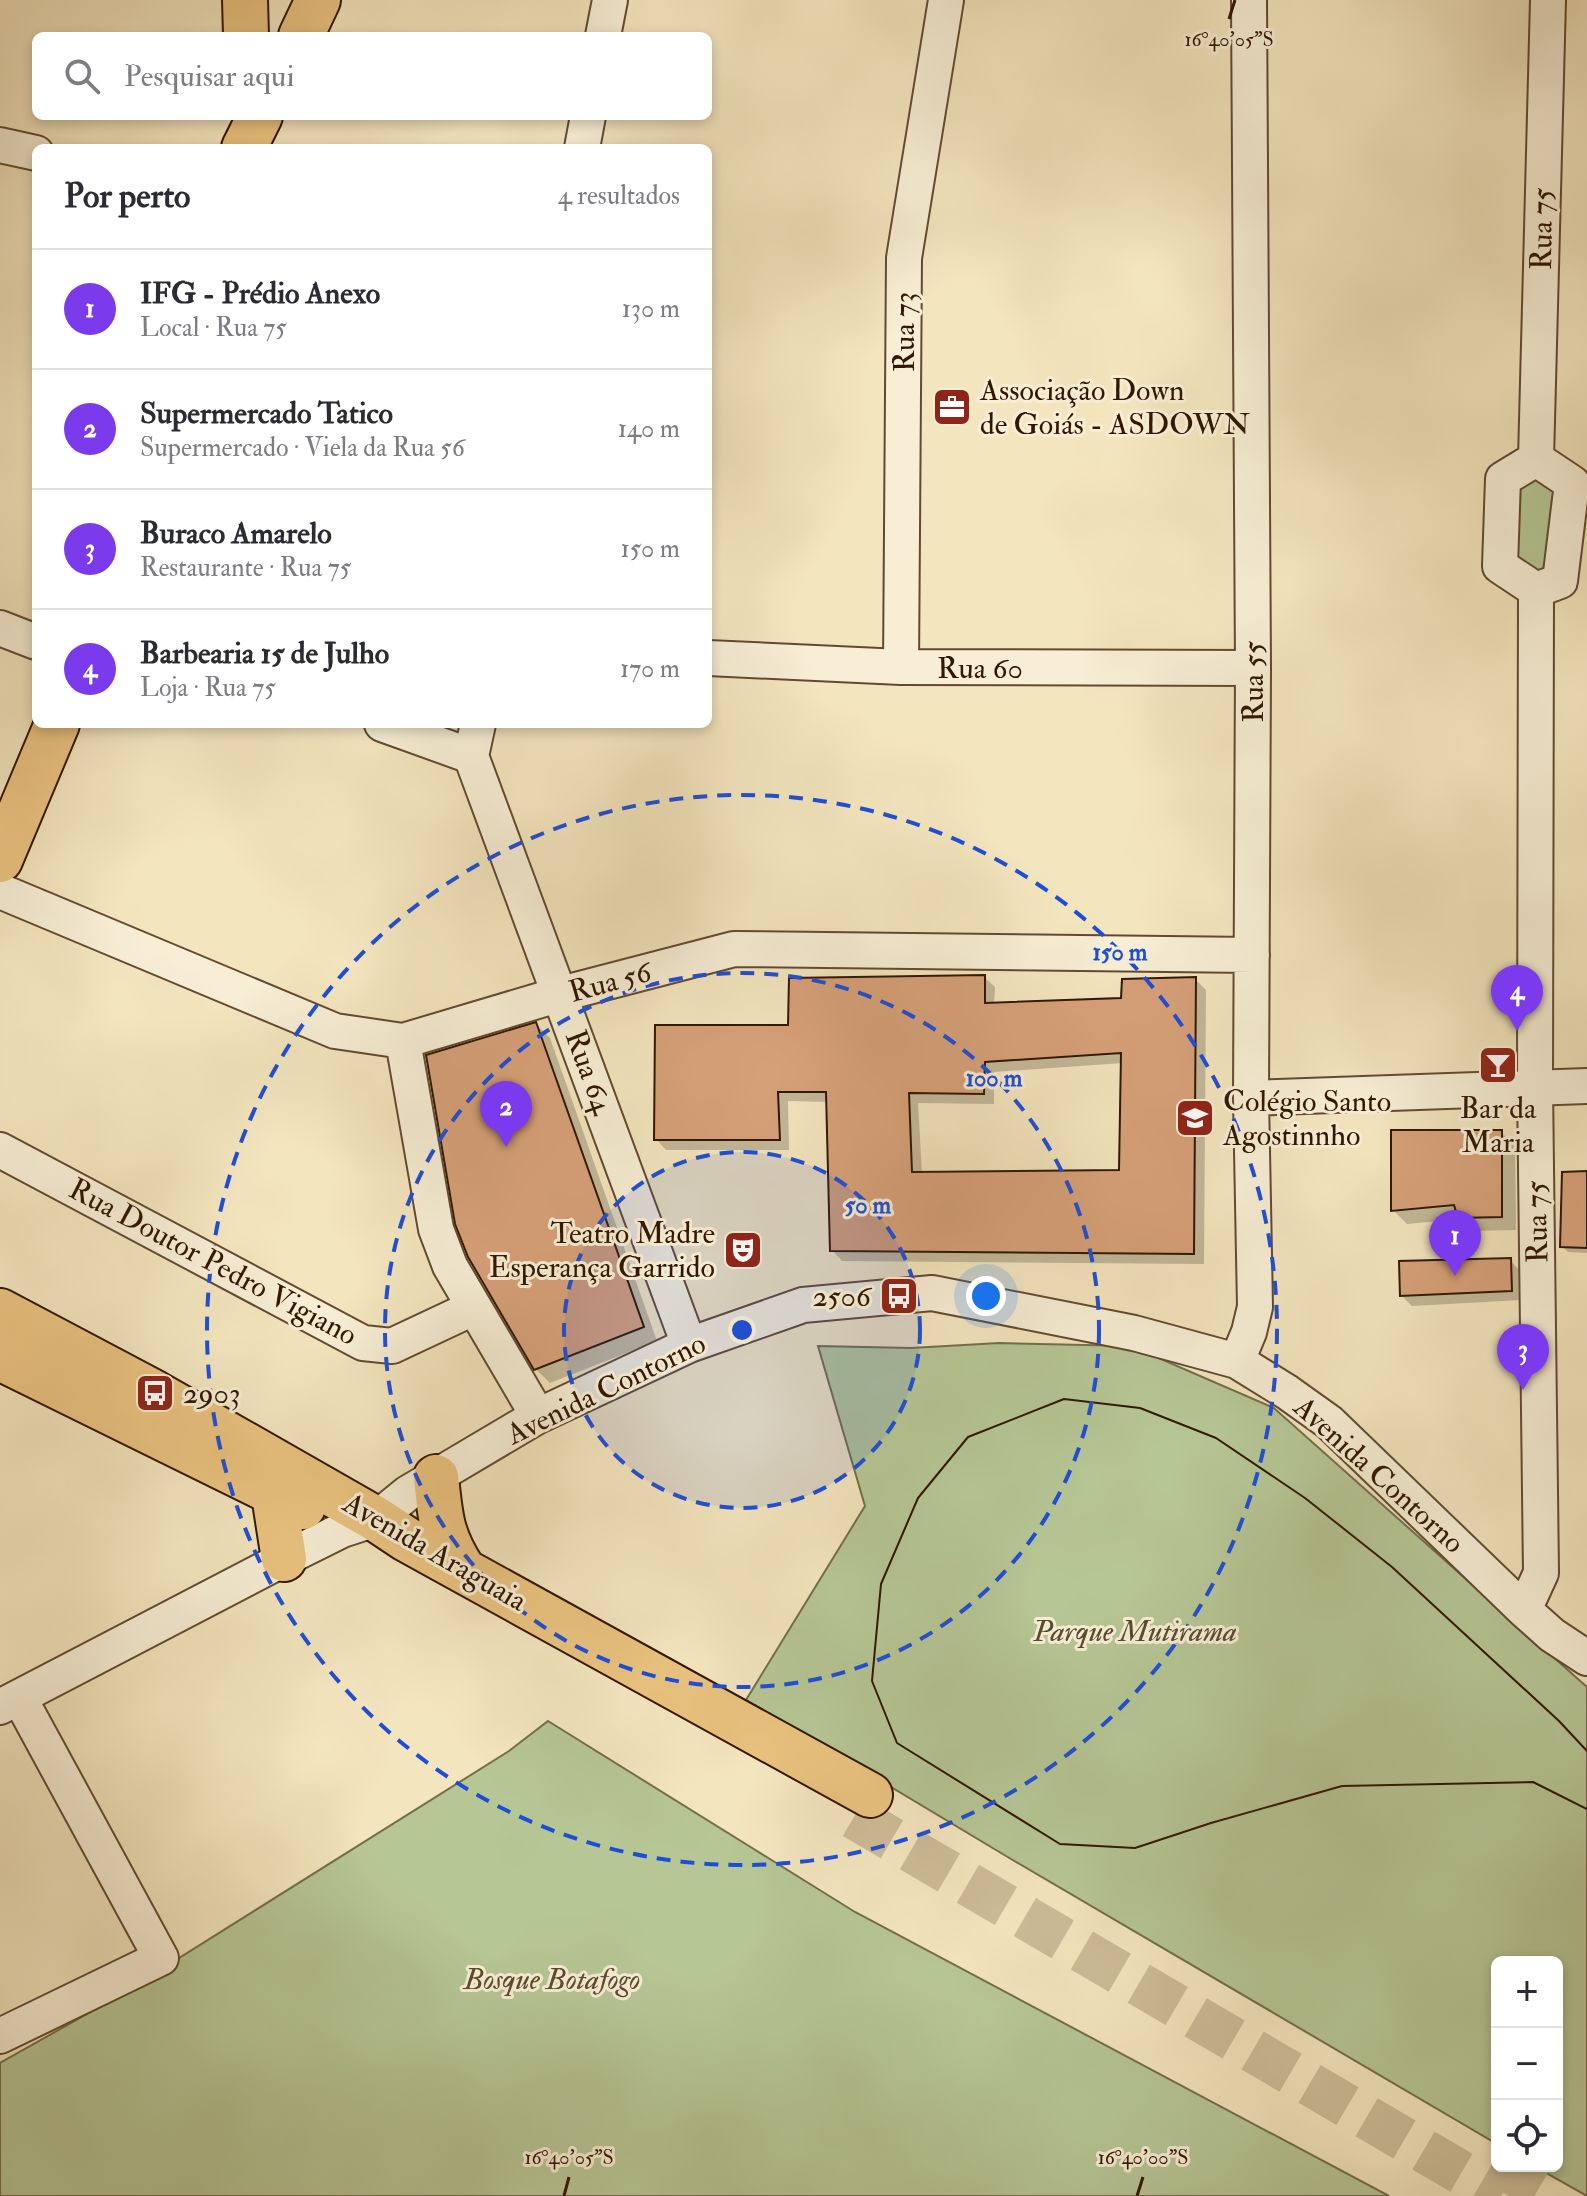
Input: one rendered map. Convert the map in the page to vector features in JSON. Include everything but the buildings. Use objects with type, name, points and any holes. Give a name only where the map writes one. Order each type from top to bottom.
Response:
[{"type":"main road","points":[[245,0],[246,32]]},
{"type":"main road","points":[[303,32],[318,0]]},
{"type":"main road","points":[[244,144],[245,120]]},
{"type":"main road","points":[[246,144],[258,120]]},
{"type":"main road","points":[[0,860],[55,728]]},
{"type":"main road","name":"Avenida Araguaia","points":[[0,1311],[155,1393],[359,1525],[862,1806],[462,1568],[406,1539],[359,1525],[274,1495],[0,1358]]},
{"type":"main road","points":[[436,1477],[446,1543],[462,1568]]},
{"type":"main road","points":[[274,1495],[284,1559]]},
{"type":"street","points":[[604,32],[610,0]]},
{"type":"street","name":"Rua 73","points":[[901,667],[904,258],[946,0]]},
{"type":"street","name":"Rua 55","points":[[1237,1361],[1255,1307],[1251,1098],[1253,668],[1249,0]]},
{"type":"street","name":"Rua 75","points":[[1536,459],[1548,0]]},
{"type":"street","points":[[583,144],[587,120]]},
{"type":"street","points":[[0,145],[32,152]]},
{"type":"street","points":[[1536,459],[1572,483],[1560,581],[1536,590],[1500,566],[1503,479],[1536,459]]},
{"type":"street","name":"Rua 75","points":[[1524,1610],[1541,1573],[1535,1086],[1536,590]]},
{"type":"street","points":[[0,628],[32,640]]},
{"type":"street","name":"Rua 60","points":[[712,658],[901,667],[1253,668]]},
{"type":"street","points":[[408,728],[474,740]]},
{"type":"street","name":"Rua 64","points":[[474,740],[561,994],[689,1345]]},
{"type":"street","name":"Rua 56","points":[[0,891],[335,1031],[403,1041],[561,994],[734,949],[1252,955]]},
{"type":"street","points":[[403,1041],[436,1229],[450,1266],[538,1416]]},
{"type":"street","points":[[1251,1098],[1587,1086]]},
{"type":"street","name":"Rua Doutor Pedro Vigiano","points":[[0,1150],[363,1343],[392,1346],[473,1308]]},
{"type":"street","name":"Avenida Contorno","points":[[10,1702],[284,1559],[359,1525],[538,1416],[689,1345],[803,1305],[932,1293],[987,1306],[1046,1313],[1237,1361],[1329,1422],[1524,1610],[1552,1635],[1587,1658]]},
{"type":"street","points":[[0,2036],[161,1958],[10,1702]]},
{"type":"green space","points":[[1534,468],[1562,486],[1556,565],[1534,572],[1512,563],[1511,486]]},
{"type":"green space","name":"Parque Mutirama","points":[[999,1343],[1131,1346],[1274,1408],[1587,1687],[1587,2196],[1545,2172],[1563,2172],[1563,1956],[1491,1956],[1491,2140],[746,1700],[865,1506],[818,1346],[911,1348]]},
{"type":"green space","name":"Bosque Botafogo","points":[[548,1721],[855,1912],[1389,2196],[0,2196],[0,2063],[117,1997],[509,1751]]},
{"type":"tunnel","points":[[854,1817],[1501,2196]]},
{"type":"tunnel","points":[[1511,2172],[1552,2196]]},
{"type":"tram line","points":[[1587,1751],[1559,1721],[1392,1567],[1305,1498],[1216,1438],[1140,1408],[1064,1399],[968,1437],[918,1498],[881,1584],[872,1681],[897,1743],[1060,1844],[1135,1848],[1342,1786],[1533,1782],[1587,1809]]},
{"type":"place","name":"Associação Down de Goiás - ASDOWN","points":[[952,407]]},
{"type":"place","name":"Barbearia 15 de Julho","points":[[1517,1031]]},
{"type":"place","name":"Bar da Maria","points":[[1498,1065]]},
{"type":"place","name":"Colégio Santo Agostinnho","points":[[1195,1118]]},
{"type":"place","name":"Supermercado Tatico","points":[[506,1147]]},
{"type":"place","name":"Teatro Madre Esperança Garrido","points":[[743,1250]]},
{"type":"place","name":"IFG - Prédio Anexo","points":[[1455,1276]]},
{"type":"place","name":"2506","points":[[899,1296]]},
{"type":"place","name":"Buraco Amarelo","points":[[1523,1390]]},
{"type":"place","name":"2903","points":[[155,1393]]}]
